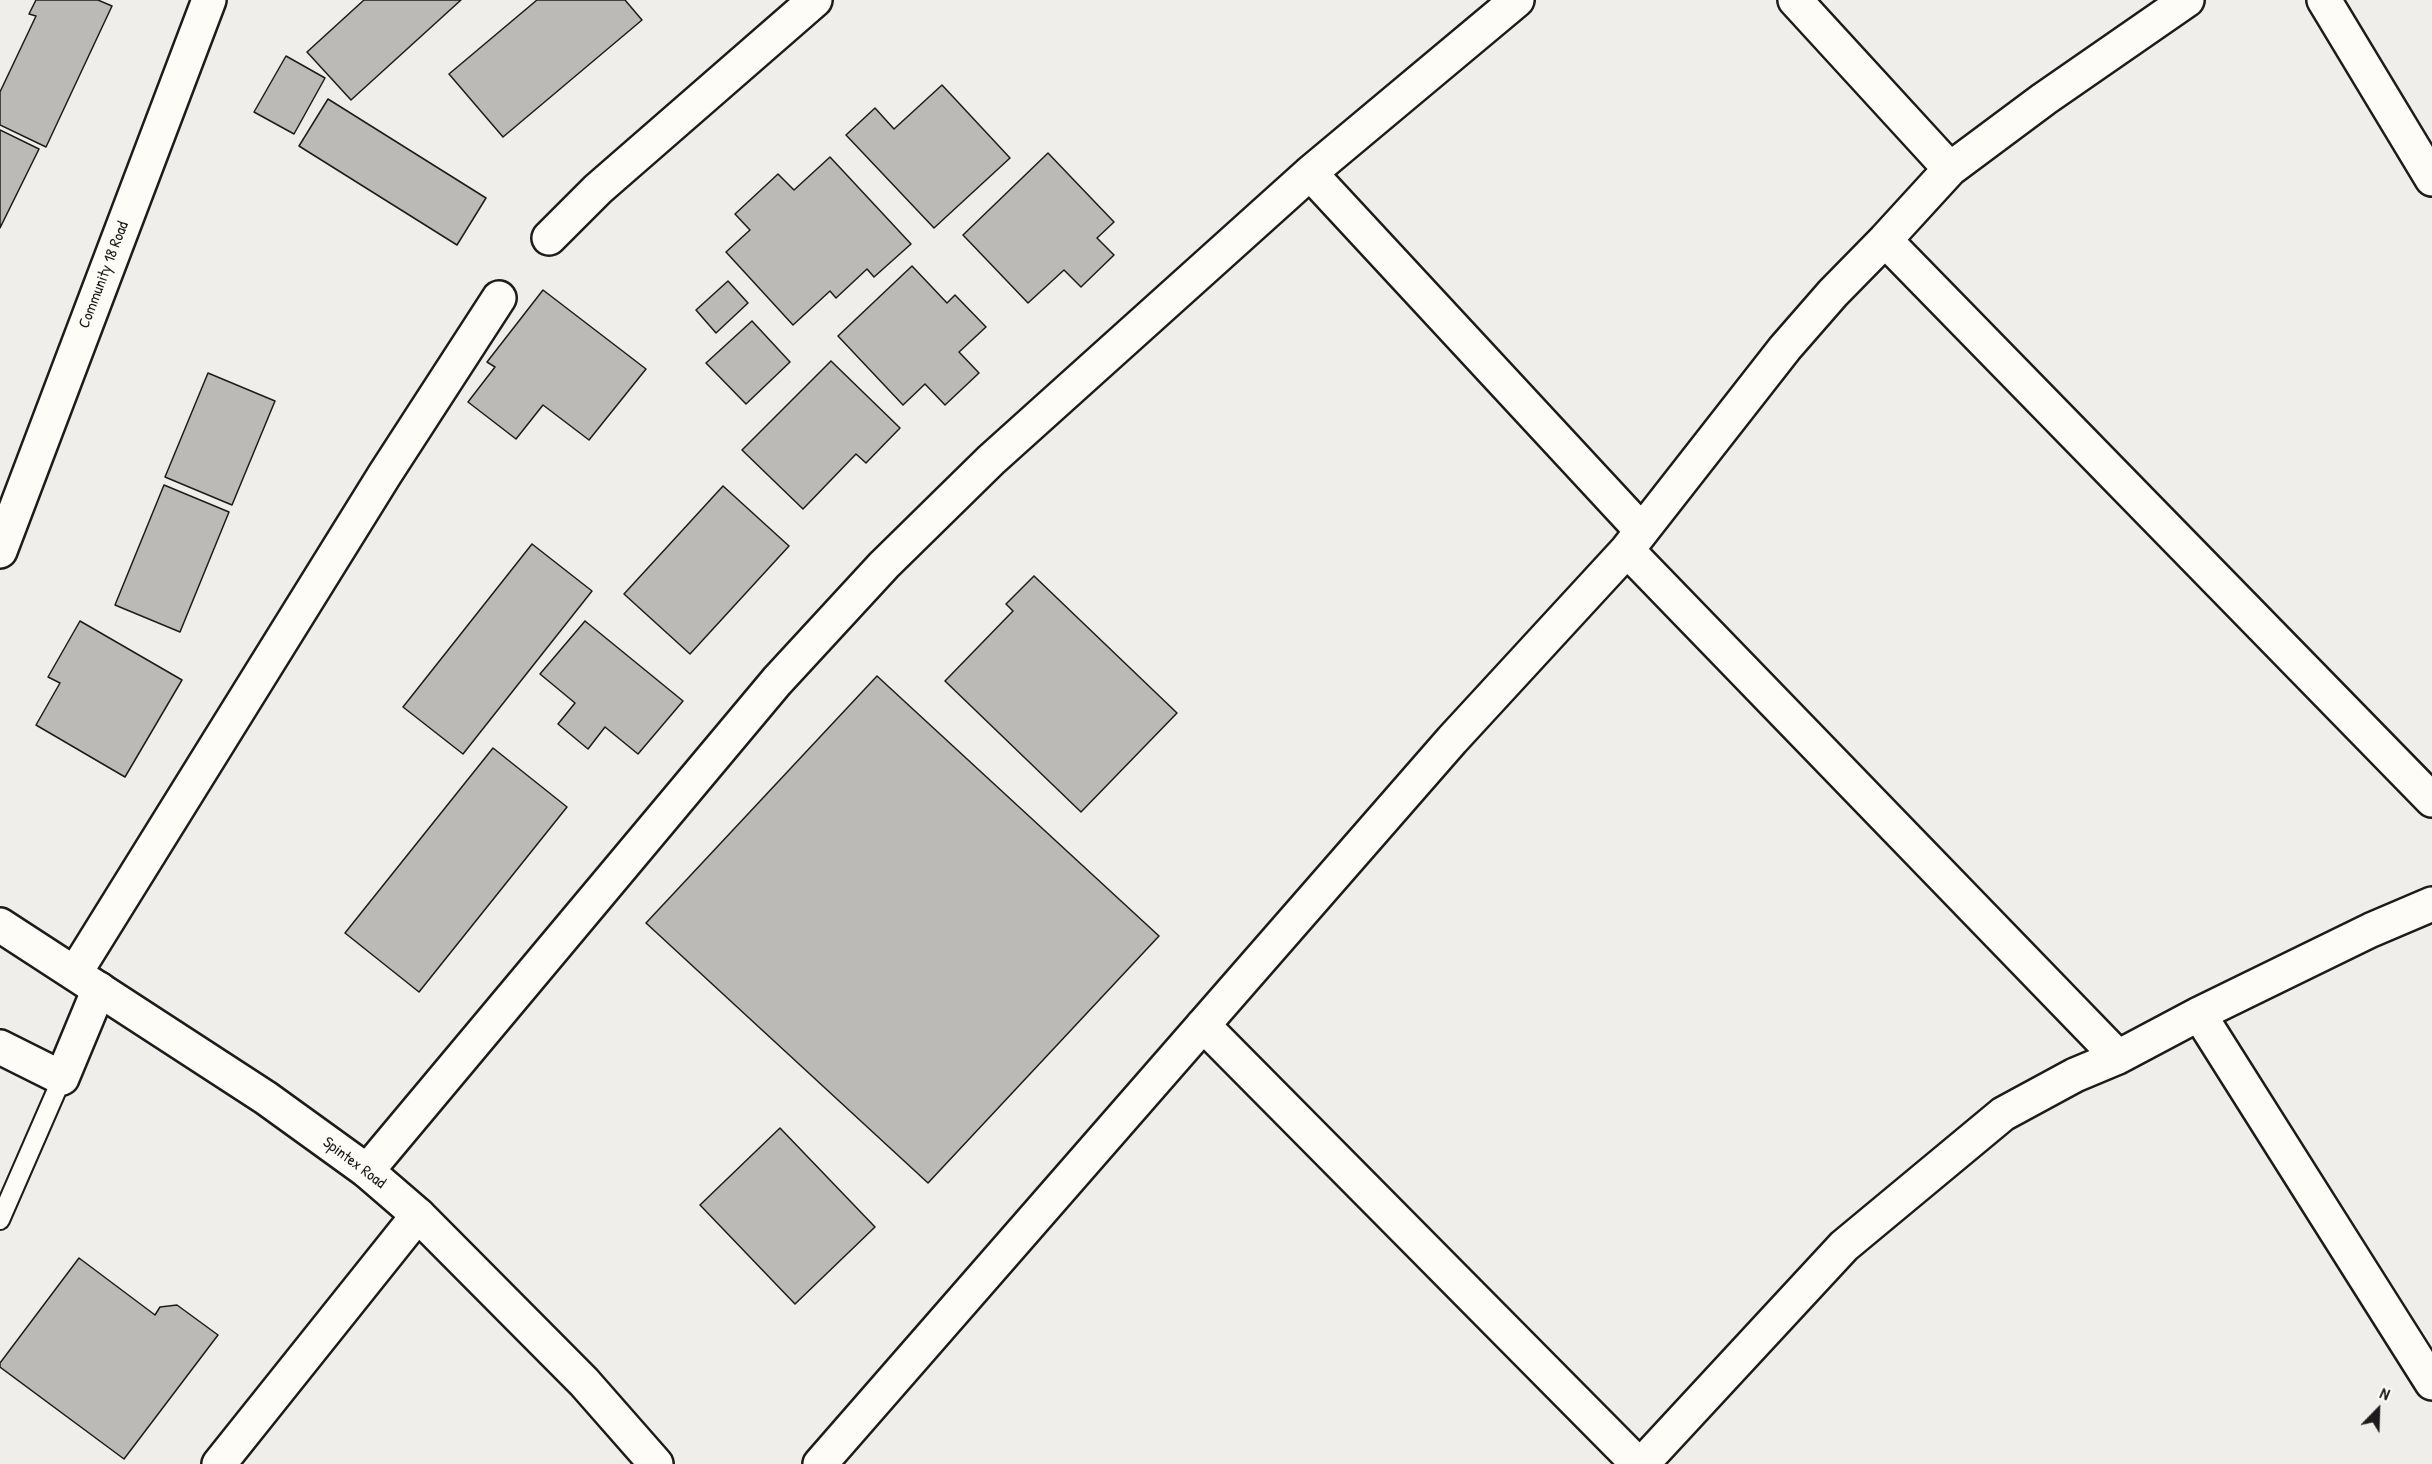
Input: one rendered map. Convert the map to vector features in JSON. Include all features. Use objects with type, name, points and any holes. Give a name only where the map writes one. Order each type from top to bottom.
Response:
[{"type":"street","name":"Community 18 Road","points":[[0,551],[209,0]]},
{"type":"street","points":[[549,238],[598,189],[815,0]]},
{"type":"street","points":[[366,1171],[777,681],[884,565],[991,460],[1310,173],[1517,0]]},
{"type":"street","points":[[1795,0],[1950,169]]},
{"type":"street","points":[[820,1464],[1452,740],[1634,541],[1785,348],[1833,294],[1950,169],[2044,99],[2187,0]]},
{"type":"street","points":[[2324,0],[2432,179]]},
{"type":"street","points":[[1310,173],[1634,541],[2118,1057]]},
{"type":"street","points":[[1886,240],[2432,800]]},
{"type":"street","points":[[0,1047],[62,1078],[87,981],[385,474],[499,298]]},
{"type":"street","points":[[1203,1025],[1640,1464],[1844,1246],[2003,1114],[2075,1075],[2118,1057],[2199,1014],[2370,930],[2432,903]]},
{"type":"street","name":"Spintex Road","points":[[0,925],[266,1098],[366,1171],[418,1215],[584,1382],[656,1464]]},
{"type":"street","points":[[2199,1014],[2432,1383]]},
{"type":"street","points":[[219,1464],[418,1215]]},
{"type":"lane","points":[[0,1220],[62,1078]]},
{"type":"building","points":[[36,0],[98,0],[112,6],[46,147],[0,125],[0,92],[36,16],[29,14]]},
{"type":"building","points":[[364,0],[461,0],[351,100],[307,52]]},
{"type":"building","points":[[537,0],[625,0],[642,20],[503,137],[449,74]]},
{"type":"building","points":[[286,56],[325,78],[294,134],[254,112]]},
{"type":"building","points":[[942,85],[1010,158],[934,228],[846,135],[875,108],[894,129]]},
{"type":"building","points":[[328,99],[486,198],[457,245],[299,146]]},
{"type":"building","points":[[0,130],[39,149],[0,228]]},
{"type":"building","points":[[1048,153],[1114,222],[1097,238],[1114,255],[1081,287],[1064,270],[1028,303],[963,235]]},
{"type":"building","points":[[830,157],[911,244],[874,277],[867,269],[836,298],[830,291],[793,325],[726,252],[750,230],[735,214],[778,174],[794,190]]},
{"type":"building","points":[[912,266],[947,303],[955,295],[986,327],[959,352],[979,373],[945,405],[925,384],[903,405],[838,336]]},
{"type":"building","points":[[728,281],[748,303],[716,333],[696,310]]},
{"type":"building","points":[[543,290],[646,369],[589,440],[543,405],[516,439],[468,402],[495,367],[487,362]]},
{"type":"building","points":[[752,321],[790,362],[746,404],[706,363]]},
{"type":"building","points":[[831,361],[900,428],[866,463],[856,454],[803,509],[742,450]]},
{"type":"building","points":[[208,373],[275,401],[232,505],[165,477]]},
{"type":"building","points":[[164,485],[229,512],[180,632],[115,605]]},
{"type":"building","points":[[723,486],[789,546],[690,654],[624,594]]},
{"type":"building","points":[[532,544],[592,591],[463,754],[403,707]]},
{"type":"building","points":[[1034,576],[1177,713],[1081,812],[945,681],[1013,611],[1006,604]]},
{"type":"building","points":[[80,621],[182,680],[125,777],[36,725],[60,683],[48,677]]},
{"type":"building","points":[[585,621],[683,701],[638,754],[605,727],[588,749],[558,724],[575,703],[540,674]]},
{"type":"building","points":[[877,676],[1159,936],[928,1183],[646,923]]},
{"type":"building","points":[[493,748],[567,807],[419,992],[345,933]]},
{"type":"building","points":[[780,1128],[875,1227],[795,1304],[700,1205]]},
{"type":"building","points":[[79,1258],[155,1315],[160,1307],[177,1305],[218,1335],[124,1459],[0,1367],[0,1363]]}]
